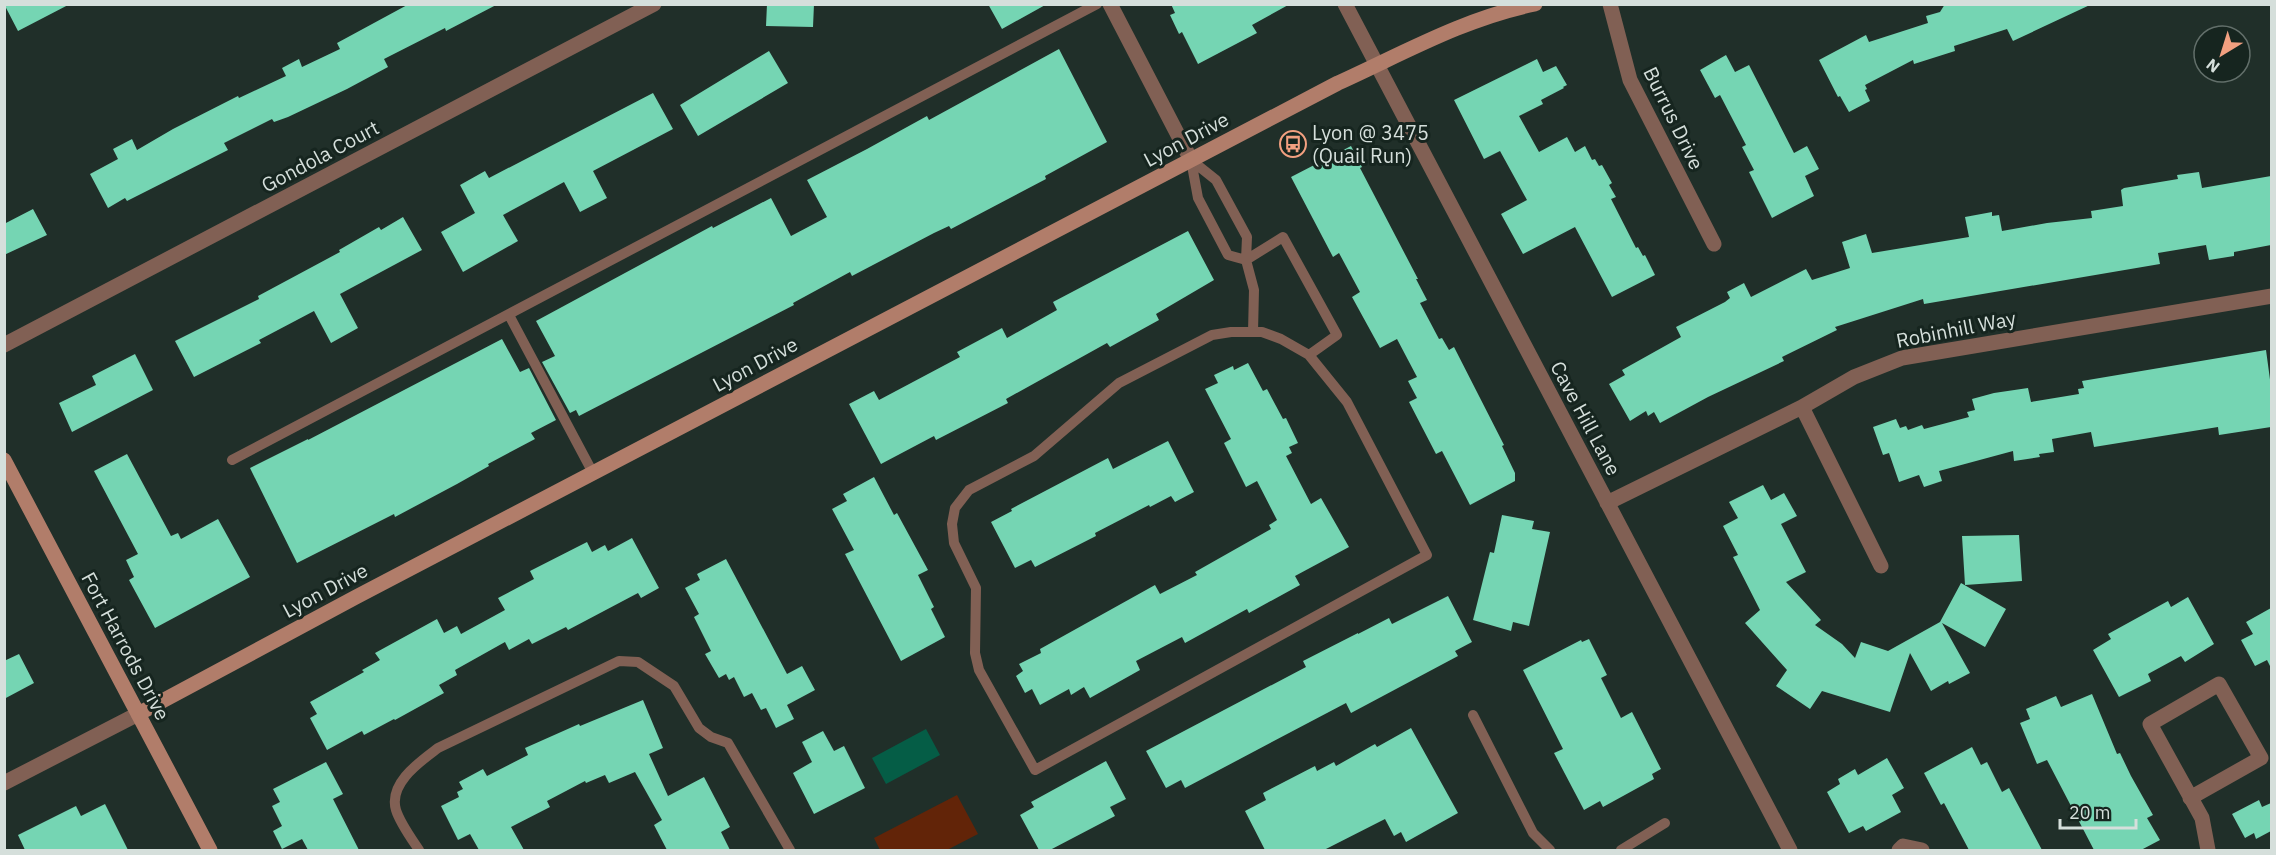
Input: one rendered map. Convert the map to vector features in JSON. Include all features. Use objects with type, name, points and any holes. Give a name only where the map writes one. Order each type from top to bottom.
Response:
[{"type":"street","name":"Gondola Court","points":[[4,345],[654,4]]},
{"type":"street","points":[[1110,4],[1191,160]]},
{"type":"street","name":"Cave Hill Lane","points":[[1345,4],[1790,850]]},
{"type":"street","name":"Lyon Drive","points":[[4,783],[1338,83],[1457,28],[1514,8],[1535,4]]},
{"type":"street","name":"Burrus Drive","points":[[1610,4],[1630,80],[1714,244]]},
{"type":"street","name":"Robinhill Way","points":[[1607,503],[1802,407],[1854,377],[1902,358],[2271,296]]},
{"type":"street","points":[[1802,407],[1881,566]]},
{"type":"street","name":"Fort Harrods Drive","points":[[4,460],[210,850]]},
{"type":"street","points":[[2190,798],[2261,758],[2219,684],[2150,724],[2190,798],[2202,818],[2208,850]]},
{"type":"street","points":[[1899,850],[1903,846],[1922,850]]},
{"type":"lane","points":[[232,460],[1097,4]]},
{"type":"lane","points":[[1191,160],[1198,198],[1228,255],[1246,260],[1283,237],[1337,335],[1309,355]]},
{"type":"lane","points":[[1191,160],[1216,180],[1246,237],[1246,260],[1254,290],[1253,332]]},
{"type":"lane","points":[[509,315],[593,473]]},
{"type":"lane","points":[[1253,332],[1262,332],[1281,339],[1309,355],[1347,402],[1427,555],[1035,770],[978,670],[975,653],[976,588],[954,543],[952,524],[955,508],[969,490],[1034,456],[1119,383],[1212,335],[1253,332]]},
{"type":"lane","points":[[418,850],[396,811],[394,798],[413,767],[438,748],[619,661],[638,663],[674,686],[699,728],[711,737],[728,743],[790,850]]},
{"type":"lane","points":[[1473,715],[1533,833],[1550,850]]},
{"type":"lane","points":[[1621,850],[1665,823]]},
{"type":"shaded area","points":[[926,729],[940,755],[886,784],[872,758]]},
{"type":"shaded area","points":[[957,795],[978,834],[947,850],[880,850],[874,838]]},
{"type":"building","points":[[4,4],[70,4],[18,31]]},
{"type":"building","points":[[409,4],[498,4],[384,59],[388,67],[347,89],[288,117],[274,122],[272,119],[224,143],[228,150],[127,201],[125,198],[108,208],[90,174],[118,159],[113,149],[132,139],[137,150],[238,96],[239,98],[286,76],[282,68],[299,59],[302,67],[340,49],[337,43]]},
{"type":"building","points":[[767,4],[814,4],[813,27],[766,26]]},
{"type":"building","points":[[988,4],[1047,4],[1002,29]]},
{"type":"building","points":[[1171,4],[1290,4],[1252,25],[1257,33],[1198,64],[1182,32],[1179,34],[1170,15],[1175,13]]},
{"type":"building","points":[[1945,4],[2092,4],[2013,41],[2007,29],[1954,46],[1955,51],[1914,64],[1913,60],[1865,85],[1870,101],[1849,112],[1840,96],[1838,97],[1819,60],[1866,35],[1869,42],[1928,23],[1926,16],[1940,12]]},
{"type":"building","points":[[1059,49],[1107,142],[1045,176],[1046,179],[951,229],[949,226],[934,233],[852,276],[850,272],[793,303],[794,305],[579,416],[576,410],[570,413],[542,362],[555,356],[536,321],[712,226],[713,228],[771,198],[791,236],[827,217],[807,180],[927,116],[929,120]]},
{"type":"building","points":[[769,51],[788,83],[698,136],[680,105]]},
{"type":"building","points":[[1726,55],[1735,72],[1749,65],[1794,153],[1807,146],[1819,169],[1805,176],[1814,196],[1772,218],[1749,172],[1754,170],[1742,147],[1746,145],[1720,95],[1715,98],[1700,70]]},
{"type":"building","points":[[1537,59],[1543,72],[1556,66],[1567,85],[1541,100],[1543,104],[1519,116],[1539,152],[1567,137],[1575,152],[1585,146],[1592,160],[1595,159],[1599,166],[1602,165],[1612,183],[1609,185],[1616,197],[1611,199],[1636,248],[1638,247],[1643,256],[1645,255],[1655,275],[1612,297],[1575,227],[1523,254],[1501,214],[1527,200],[1500,151],[1484,159],[1454,100]]},
{"type":"building","points":[[653,93],[673,129],[593,171],[607,198],[580,212],[564,182],[503,215],[518,241],[463,272],[441,232],[475,213],[460,185],[485,171],[489,178]]},
{"type":"building","points":[[1351,146],[1362,167],[1360,168],[1418,279],[1416,279],[1427,300],[1420,303],[1439,339],[1442,338],[1449,350],[1454,347],[1504,445],[1502,446],[1515,473],[1515,481],[1470,505],[1442,451],[1436,454],[1409,402],[1417,398],[1408,381],[1417,377],[1397,339],[1380,348],[1352,297],[1360,292],[1339,253],[1333,257],[1291,177]]},
{"type":"building","points":[[2199,172],[2202,188],[2271,176],[2271,245],[2234,252],[2234,256],[2209,260],[2206,245],[2158,253],[2160,264],[1924,304],[1923,299],[1835,327],[1837,330],[1782,357],[1784,361],[1660,423],[1654,412],[1648,416],[1646,411],[1630,421],[1609,384],[1625,375],[1622,370],[1681,337],[1676,327],[1725,302],[1730,298],[1727,292],[1744,283],[1751,297],[1806,269],[1812,280],[1850,268],[1842,242],[1866,234],[1872,253],[1969,237],[1965,217],[1992,212],[1992,216],[1999,215],[2002,231],[2092,218],[2091,211],[2123,206],[2121,190],[2124,188],[2178,179],[2177,175]]},
{"type":"building","points":[[33,209],[47,235],[4,255],[4,224]]},
{"type":"building","points":[[403,217],[422,250],[340,294],[358,328],[331,343],[314,311],[259,340],[261,343],[194,377],[175,341],[259,299],[258,296],[340,252],[339,250],[379,227],[381,230]]},
{"type":"building","points":[[1188,231],[1214,280],[1156,314],[1159,320],[1110,347],[1107,343],[1006,399],[1008,403],[936,440],[934,436],[881,464],[849,404],[874,391],[879,400],[960,357],[957,352],[1002,328],[1007,338],[1057,310],[1053,302]]},
{"type":"building","points":[[502,339],[520,372],[529,368],[556,420],[531,433],[535,439],[488,464],[489,466],[457,484],[395,517],[394,514],[297,563],[250,468]]},
{"type":"building","points":[[2266,350],[2271,387],[2271,427],[2219,435],[2218,427],[2094,447],[2091,432],[2052,439],[2054,452],[2039,454],[2040,457],[2014,461],[2013,451],[1939,471],[1942,481],[1924,487],[1919,475],[1899,482],[1889,453],[1883,455],[1873,427],[1896,419],[1900,428],[1906,426],[1908,430],[1922,425],[1924,429],[1969,417],[1967,412],[1975,410],[1972,399],[1994,393],[2028,388],[2031,402],[2079,394],[2078,389],[2084,388],[2082,381]]},
{"type":"building","points":[[135,354],[153,390],[72,432],[59,403],[96,385],[92,376]]},
{"type":"building","points":[[1248,363],[1263,391],[1267,389],[1283,419],[1286,418],[1298,443],[1289,447],[1292,453],[1286,456],[1311,504],[1321,498],[1349,547],[1295,576],[1300,585],[1249,613],[1247,609],[1185,643],[1182,637],[1136,661],[1140,670],[1090,698],[1084,687],[1071,695],[1069,689],[1040,705],[1032,689],[1025,693],[1016,676],[1023,671],[1019,664],[1041,653],[1040,649],[1155,585],[1160,594],[1197,575],[1195,572],[1271,529],[1269,525],[1277,520],[1257,481],[1246,487],[1224,443],[1231,439],[1205,389],[1218,383],[1214,375],[1233,366],[1234,370]]},
{"type":"building","points":[[1168,441],[1194,492],[1175,502],[1171,496],[1150,507],[1149,505],[1095,533],[1096,536],[1035,567],[1031,560],[1015,568],[991,522],[1012,511],[1011,509],[1108,458],[1113,469]]},
{"type":"building","points":[[127,454],[171,536],[178,533],[181,539],[218,519],[250,577],[155,628],[129,580],[134,577],[126,560],[138,554],[94,471]]},
{"type":"building","points":[[874,477],[894,515],[897,513],[928,570],[918,575],[934,607],[931,609],[945,637],[901,661],[845,554],[854,550],[832,509],[847,501],[843,494]]},
{"type":"building","points":[[1763,485],[1771,500],[1784,493],[1797,516],[1781,524],[1806,572],[1786,582],[1821,620],[1815,625],[1842,644],[1855,658],[1861,642],[1888,651],[1940,622],[1961,583],[2006,609],[1985,647],[1942,623],[1970,673],[1949,684],[1948,681],[1931,691],[1910,653],[1890,712],[1822,691],[1810,709],[1776,686],[1787,670],[1745,623],[1760,610],[1733,557],[1738,555],[1723,526],[1738,518],[1729,502]]},
{"type":"building","points":[[1502,515],[1534,521],[1532,529],[1550,532],[1529,626],[1513,622],[1511,631],[1473,620],[1490,552],[1494,553]]},
{"type":"building","points":[[2019,535],[2022,581],[1965,585],[1962,536]]},
{"type":"building","points":[[632,538],[659,588],[641,598],[638,593],[568,630],[566,627],[532,644],[529,639],[509,650],[505,642],[455,670],[457,675],[439,685],[444,693],[395,720],[364,735],[362,731],[327,750],[310,718],[317,714],[310,702],[364,672],[362,670],[380,660],[375,653],[437,619],[444,633],[457,626],[461,634],[505,610],[498,598],[534,579],[530,571],[587,542],[592,552],[605,545],[608,551]]},
{"type":"building","points":[[726,559],[787,674],[802,666],[815,690],[787,705],[794,719],[776,728],[766,708],[761,710],[752,693],[744,697],[734,677],[729,680],[726,674],[719,678],[705,654],[711,651],[694,617],[699,614],[685,588],[700,580],[697,574]]},
{"type":"building","points":[[1448,596],[1472,642],[1455,651],[1458,656],[1351,713],[1346,703],[1185,788],[1181,780],[1166,788],[1146,751],[1306,667],[1303,661],[1389,618],[1392,624]]},
{"type":"building","points":[[2188,597],[2214,644],[2185,662],[2181,656],[2148,674],[2151,681],[2119,697],[2093,650],[2111,639],[2108,634],[2168,601],[2171,607]]},
{"type":"building","points":[[2271,608],[2271,668],[2267,660],[2255,666],[2241,640],[2253,634],[2246,622]]},
{"type":"building","points":[[1589,639],[1607,675],[1601,678],[1621,718],[1632,712],[1661,769],[1652,774],[1654,779],[1603,807],[1600,801],[1584,810],[1554,753],[1563,749],[1523,670],[1581,640],[1582,642]]},
{"type":"building","points":[[19,654],[34,683],[4,699],[4,661]]},
{"type":"building","points":[[2092,694],[2117,754],[2120,753],[2153,815],[2147,818],[2160,840],[2141,850],[2094,850],[2047,760],[2037,764],[2020,723],[2030,719],[2026,709],[2056,696],[2061,707]]},
{"type":"building","points":[[643,700],[663,748],[649,754],[668,796],[704,777],[730,827],[721,832],[730,850],[667,850],[654,825],[662,820],[635,772],[609,783],[605,775],[586,783],[585,781],[547,801],[550,807],[511,827],[524,850],[479,850],[470,834],[458,840],[441,806],[459,797],[457,792],[463,789],[459,782],[483,769],[487,776],[528,755],[525,748],[579,724],[580,726]]},
{"type":"building","points":[[1411,728],[1458,813],[1406,842],[1401,832],[1394,836],[1385,819],[1324,850],[1265,850],[1245,811],[1266,800],[1263,793],[1315,766],[1317,771],[1334,762],[1336,766],[1375,744],[1377,747]]},
{"type":"building","points":[[823,731],[834,751],[844,746],[865,788],[814,814],[793,773],[812,762],[802,742]]},
{"type":"building","points":[[1972,747],[1981,765],[1987,762],[2002,792],[2009,788],[2042,850],[1969,850],[1944,803],[1941,805],[1924,773]]},
{"type":"building","points":[[1887,758],[1904,788],[1892,795],[1901,812],[1866,831],[1863,826],[1849,833],[1827,792],[1840,784],[1838,779],[1855,769],[1858,775]]},
{"type":"building","points":[[1106,761],[1126,799],[1110,807],[1115,816],[1050,850],[1039,850],[1020,815],[1034,807],[1031,802]]},
{"type":"building","points":[[326,762],[343,794],[333,799],[359,850],[308,850],[302,839],[282,849],[273,831],[282,826],[272,806],[280,802],[273,789]]},
{"type":"building","points":[[2259,800],[2262,807],[2271,803],[2271,831],[2256,839],[2254,833],[2245,838],[2232,814]]},
{"type":"building","points":[[105,804],[128,850],[25,850],[18,835],[76,806],[81,816]]},
{"type":"place","name":"Lyon @ 3475 (Quail Run)","points":[[1293,144]]}]
